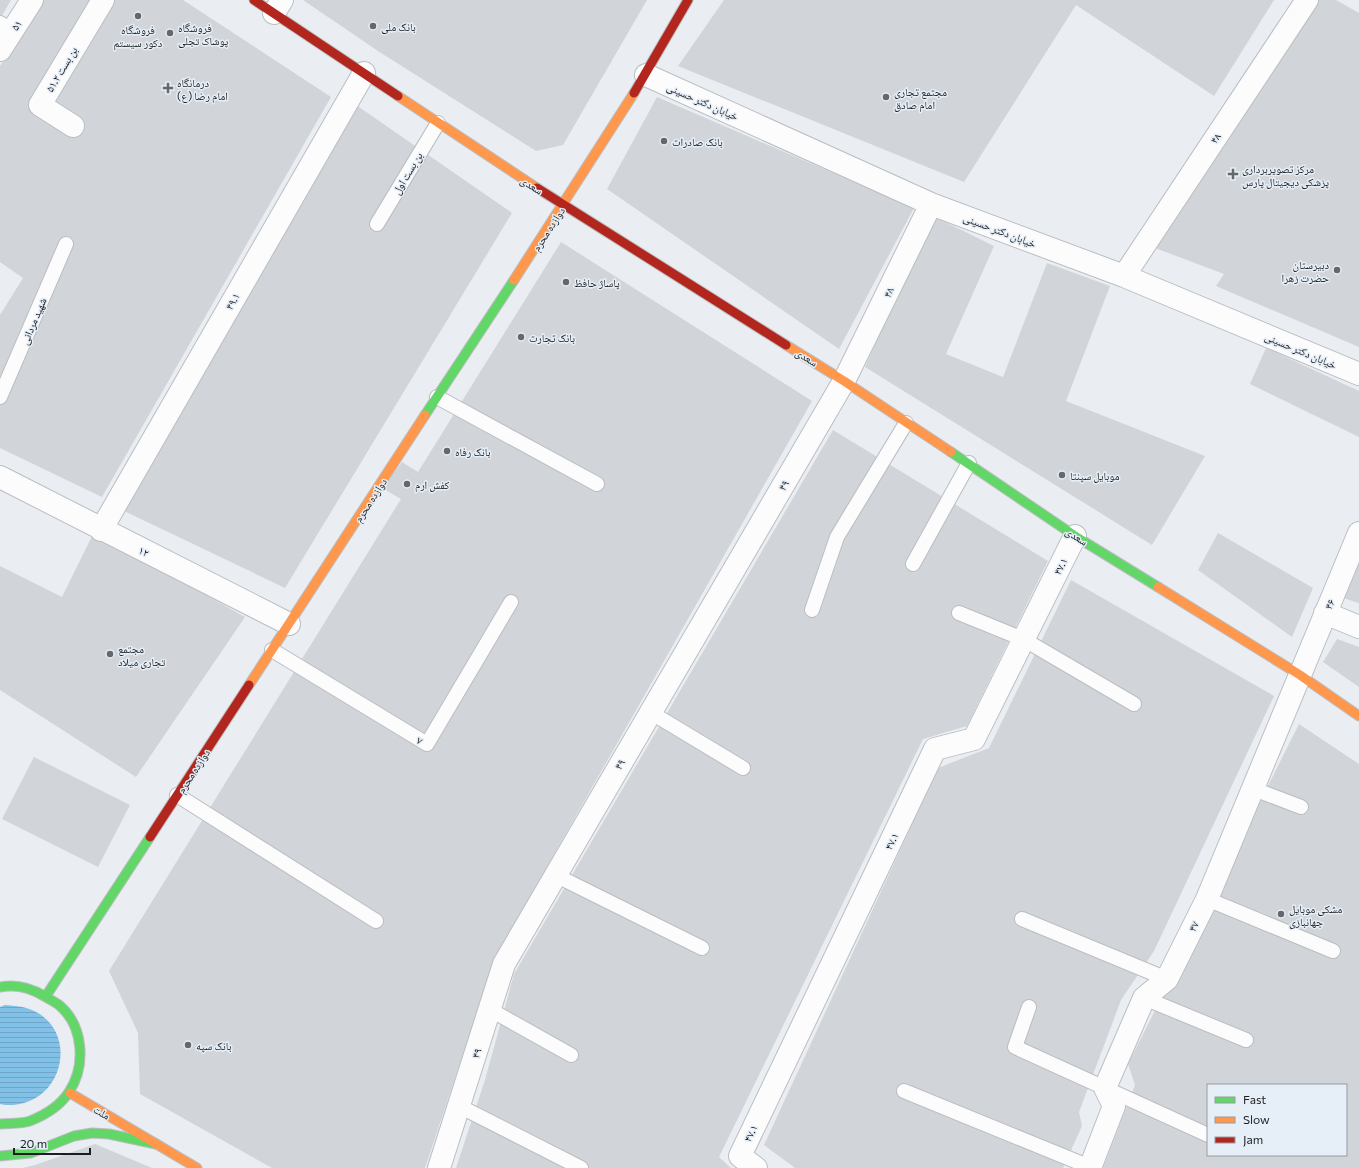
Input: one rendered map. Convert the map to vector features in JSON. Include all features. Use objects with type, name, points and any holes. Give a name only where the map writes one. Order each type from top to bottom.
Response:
[{"type":"main road","name":"سعدی","points":[[254,0],[278,6],[364,72],[438,123],[563,205],[844,381],[969,463],[1075,536],[1300,675],[1359,716]]},
{"type":"main road","name":"دوازده محرم","points":[[46,996],[563,205],[646,75],[688,0]]},
{"type":"main road","points":[[0,987],[26,988],[46,996],[64,1010],[75,1029],[80,1050],[79,1072],[70,1093],[56,1109],[37,1120],[16,1125],[0,1124]]},
{"type":"main road","name":"ملت","points":[[70,1093],[197,1168]]},
{"type":"main road","points":[[0,1156],[31,1152],[74,1136],[92,1133],[109,1134],[156,1144]]},
{"type":"street","name":"۵۱","points":[[0,50],[6,26],[32,0]]},
{"type":"street","name":"بن بست ۵۱.۲","points":[[73,126],[40,105],[103,0]]},
{"type":"street","name":"۴۸","points":[[1124,276],[1307,0]]},
{"type":"street","name":"۴۹.۱","points":[[101,530],[364,72]]},
{"type":"street","name":"خیابان دکتر حسینی","points":[[646,75],[931,204],[1124,276],[1359,374]]},
{"type":"street","name":"۴۸","points":[[844,381],[931,204]]},
{"type":"street","name":"۴۹","points":[[439,1168],[504,964],[555,874],[844,381]]},
{"type":"street","name":"۱۲","points":[[0,477],[101,530],[289,624]]},
{"type":"street","name":"۴۶","points":[[1300,675],[1359,533]]},
{"type":"street","name":"۴۷.۱","points":[[756,1168],[740,1156],[935,749],[974,739],[1075,536]]},
{"type":"street","points":[[1325,613],[1359,627]]},
{"type":"street","name":"۴۷","points":[[1105,1088],[1144,998],[1167,979],[1207,899],[1254,789],[1300,675]]},
{"type":"street","points":[[1090,1168],[1114,1106],[1105,1088]]},
{"type":"lane","name":"بن بست اول","points":[[377,224],[438,123]]},
{"type":"lane","name":"شهید مردانی","points":[[0,397],[66,244]]},
{"type":"lane","points":[[437,397],[597,484]]},
{"type":"lane","points":[[812,610],[837,537],[906,423]]},
{"type":"lane","points":[[913,564],[969,463]]},
{"type":"lane","name":"۷","points":[[272,650],[427,744],[511,602]]},
{"type":"lane","points":[[959,613],[1023,639],[1134,704]]},
{"type":"lane","points":[[650,712],[743,768]]},
{"type":"lane","points":[[1254,789],[1301,807]]},
{"type":"lane","points":[[178,795],[376,921]]},
{"type":"lane","points":[[555,874],[702,948]]},
{"type":"lane","points":[[1207,899],[1333,951]]},
{"type":"lane","points":[[1022,919],[1167,979]]},
{"type":"lane","points":[[1144,998],[1246,1040]]},
{"type":"lane","points":[[1029,1007],[1015,1047],[1207,1135]]},
{"type":"lane","points":[[490,1009],[571,1055]]},
{"type":"lane","points":[[904,1091],[1090,1168]]},
{"type":"lane","points":[[459,1106],[581,1168]]},
{"type":"water","points":[[5,1005],[19,1006],[32,1010],[46,1019],[55,1030],[60,1044],[60,1059],[57,1073],[49,1086],[38,1096],[24,1103],[12,1105],[0,1104],[0,1007]]},
{"type":"building","points":[[0,0],[11,0],[0,19]]},
{"type":"building","points":[[41,0],[183,0],[331,97],[102,497],[0,448],[0,315],[23,278],[0,262],[0,66]]},
{"type":"building","points":[[303,0],[647,0],[563,145],[536,151],[378,51]]},
{"type":"building","name":"مجتمع تجاری امام صادق","points":[[724,0],[1274,0],[1214,96],[1076,5],[964,182],[678,66]]},
{"type":"building","points":[[1317,0],[1336,0],[1359,13],[1359,347],[1216,286],[1224,274],[1155,248]]},
{"type":"building","points":[[657,97],[914,208],[839,349],[607,189]]},
{"type":"building","points":[[356,105],[512,213],[285,588],[122,510]]},
{"type":"building","points":[[933,216],[994,246],[946,354],[1003,377],[1047,263],[1110,286],[1066,401],[1205,456],[1152,545],[865,367]]},
{"type":"building","points":[[561,242],[812,401],[495,958],[425,1168],[272,1168],[140,1094],[138,1033],[109,971],[401,499],[382,488],[402,462],[418,472]]},
{"type":"building","points":[[1266,348],[1359,391],[1359,437],[1250,384]]},
{"type":"building","points":[[833,430],[1048,561],[967,726],[923,739],[719,1157],[731,1168],[456,1168],[485,1080],[514,974]]},
{"type":"building","name":"مجتمع تجاری میلاد","points":[[94,532],[245,617],[136,777],[0,690],[0,566],[62,597]]},
{"type":"building","points":[[1218,533],[1313,588],[1292,637],[1198,570]]},
{"type":"building","points":[[1359,560],[1359,603],[1343,598]]},
{"type":"building","points":[[1071,580],[1274,696],[1154,951],[1121,1000],[1079,1112],[1082,1126],[1063,1168],[795,1168],[764,1145],[938,768],[989,748]]},
{"type":"building","points":[[1337,639],[1359,647],[1359,687],[1323,662]]},
{"type":"building","name":"مشکی موبایل جهانبازی","points":[[1299,724],[1359,764],[1359,1168],[1103,1168],[1135,1085],[1128,1064]]},
{"type":"building","points":[[34,757],[130,805],[98,867],[2,819]]},
{"type":"building","points":[[95,1144],[152,1168],[23,1168],[35,1165]]},
{"type":"traffic: fast","points":[[425,415],[514,280]]},
{"type":"traffic: fast","points":[[951,452],[1075,536],[1158,587]]},
{"type":"traffic: fast","points":[[46,996],[150,837]]},
{"type":"traffic: fast","points":[[0,987],[17,986],[28,989],[39,993],[59,1005],[74,1024],[80,1047],[80,1059],[74,1082],[69,1092],[57,1106],[47,1113],[27,1122],[0,1124]]},
{"type":"traffic: fast","points":[[0,1156],[31,1153],[74,1136],[92,1133],[109,1134],[156,1144]]},
{"type":"traffic: slow","points":[[514,280],[634,93]]},
{"type":"traffic: slow","points":[[398,96],[537,188]]},
{"type":"traffic: slow","points":[[786,345],[844,381],[951,452]]},
{"type":"traffic: slow","points":[[249,685],[425,415]]},
{"type":"traffic: slow","points":[[1158,587],[1300,675],[1359,716]]},
{"type":"traffic: slow","points":[[70,1093],[197,1168]]},
{"type":"traffic: jam","points":[[254,0],[398,96]]},
{"type":"traffic: jam","points":[[634,93],[688,0]]},
{"type":"traffic: jam","points":[[537,188],[786,345]]},
{"type":"traffic: jam","points":[[150,837],[249,685]]},
{"type":"place","name":"فروشگاه دکور سیستم","points":[[138,16]]},
{"type":"place","name":"بانک ملی","points":[[373,26]]},
{"type":"place","name":"فروشگاه پوشاک تجلی","points":[[170,33]]},
{"type":"place","name":"درمانگاه امام رضا (ع)","points":[[168,88]]},
{"type":"place","name":"مجتمع تجاری امام صادق","points":[[886,97]]},
{"type":"place","name":"بانک صادرات","points":[[664,141]]},
{"type":"place","name":"مرکز تصویربرداری پزشکی دیجیتال پارس","points":[[1233,174]]},
{"type":"place","name":"دبیرستان حضرت زهرا","points":[[1337,270]]},
{"type":"place","name":"پاساژ حافظ","points":[[566,282]]},
{"type":"place","name":"بانک تجارت","points":[[521,337]]},
{"type":"place","name":"بانک رفاه","points":[[447,451]]},
{"type":"place","name":"موبایل سپنتا","points":[[1062,475]]},
{"type":"place","name":"کفش ارم","points":[[407,484]]},
{"type":"place","name":"مجتمع تجاری میلاد","points":[[110,654]]},
{"type":"place","name":"مشکی موبایل جهانبازی","points":[[1281,914]]},
{"type":"place","name":"بانک سپه","points":[[188,1045]]}]
